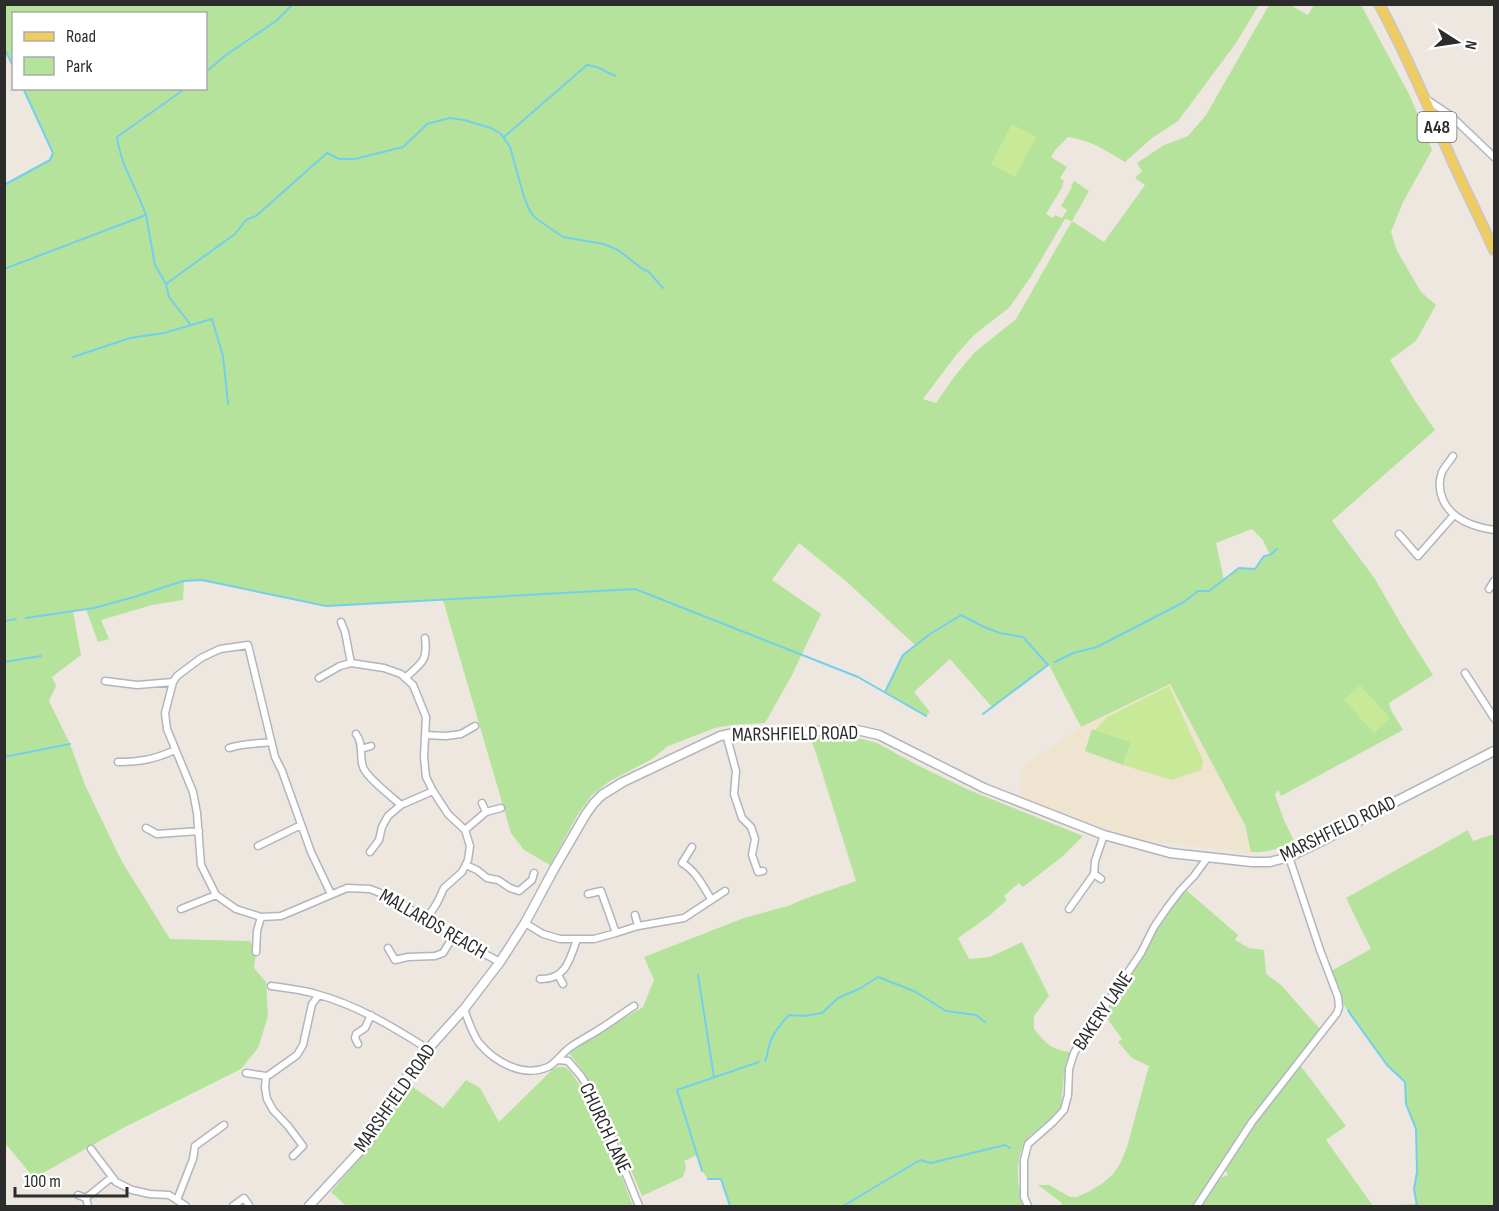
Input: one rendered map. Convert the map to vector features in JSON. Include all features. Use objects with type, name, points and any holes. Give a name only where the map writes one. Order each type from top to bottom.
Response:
[{"type":"main road","name":"A48","points":[[1379,4],[1426,98],[1494,250]]},
{"type":"street","points":[[1426,98],[1450,115],[1494,157]]},
{"type":"street","points":[[1453,456],[1442,473],[1438,489],[1445,504],[1454,515],[1479,528],[1494,530]]},
{"type":"street","points":[[1399,534],[1418,556],[1454,515]]},
{"type":"street","points":[[1489,589],[1494,581]]},
{"type":"street","points":[[341,622],[351,663]]},
{"type":"street","points":[[338,639],[346,636]]},
{"type":"street","points":[[405,678],[422,662],[426,653],[425,639]]},
{"type":"street","points":[[181,909],[216,895],[201,865],[193,792],[167,729],[165,713],[173,682],[177,676],[201,658],[220,649],[248,645],[275,758],[282,771],[311,852],[331,894]]},
{"type":"street","points":[[319,678],[340,666],[351,663],[384,668],[401,674],[413,685],[426,717],[424,757],[426,777],[448,814],[465,830],[470,846],[462,872],[444,888],[426,920]]},
{"type":"street","points":[[1465,674],[1494,718]]},
{"type":"street","points":[[105,681],[137,686],[173,682]]},
{"type":"street","points":[[425,735],[461,734],[475,726]]},
{"type":"street","name":"MARSHFIELD ROAD","points":[[309,1206],[369,1141],[408,1075],[500,962],[525,923],[586,814],[602,795],[623,782],[712,739],[726,734],[857,730],[879,735],[984,788],[1104,835],[1170,853],[1237,861],[1270,862],[1289,857],[1328,838],[1494,751]]},
{"type":"street","points":[[356,734],[360,738],[362,766],[369,776],[401,805]]},
{"type":"street","points":[[461,734],[463,743]]},
{"type":"street","points":[[726,734],[736,771],[734,794],[742,818],[751,827],[755,839],[752,855],[758,872],[763,870]]},
{"type":"street","points":[[229,748],[238,744],[254,745],[271,741]]},
{"type":"street","points":[[361,749],[371,746]]},
{"type":"street","points":[[118,762],[140,762],[175,750]]},
{"type":"street","points":[[370,852],[380,840],[382,828],[388,816],[401,805],[433,791]]},
{"type":"street","points":[[482,803],[486,812]]},
{"type":"street","points":[[465,830],[486,812],[501,808]]},
{"type":"street","points":[[258,846],[301,825]]},
{"type":"street","points":[[146,828],[157,834],[199,831]]},
{"type":"street","points":[[1069,909],[1094,874],[1095,861],[1104,835]]},
{"type":"street","points":[[692,847],[682,862],[697,875],[711,899]]},
{"type":"street","name":"BAKERY LANE","points":[[1028,1206],[1024,1197],[1024,1160],[1028,1144],[1064,1110],[1068,1095],[1069,1069],[1074,1053],[1081,1041],[1090,1034],[1095,1022],[1142,953],[1154,927],[1208,857]]},
{"type":"street","points":[[1197,1206],[1252,1122],[1340,1007],[1289,857]]},
{"type":"street","points":[[466,865],[487,878],[498,880],[519,891],[532,880],[534,873]]},
{"type":"street","points":[[1094,874],[1101,879]]},
{"type":"street","name":"MALLARDS REACH","points":[[216,895],[236,909],[261,916],[281,916],[346,888],[370,889],[393,898],[453,937],[500,962]]},
{"type":"street","points":[[588,894],[602,891],[616,933]]},
{"type":"street","points":[[525,923],[543,934],[560,939],[594,939],[638,926],[684,918],[725,891]]},
{"type":"street","points":[[635,915],[638,926]]},
{"type":"street","points":[[256,952],[257,931],[261,916]]},
{"type":"street","points":[[388,948],[394,960],[435,956],[442,953],[453,937]]},
{"type":"street","points":[[540,979],[550,979],[558,975],[568,963],[577,939]]},
{"type":"street","points":[[558,975],[563,984]]},
{"type":"street","points":[[271,986],[319,995],[371,1016],[428,1049]]},
{"type":"street","points":[[246,1072],[266,1076],[297,1055],[303,1045],[312,1004],[319,995]]},
{"type":"street","points":[[464,1009],[478,1041],[489,1053],[519,1070],[535,1071],[558,1060],[568,1048],[633,1006]]},
{"type":"street","points":[[358,1044],[356,1034],[364,1029],[371,1016]]},
{"type":"street","points":[[364,1029],[368,1036]]},
{"type":"street","name":"CHURCH LANE","points":[[558,1060],[568,1061],[581,1076],[596,1100],[639,1206]]},
{"type":"street","points":[[266,1076],[267,1099],[273,1110],[303,1146],[293,1156]]},
{"type":"street","points":[[177,1200],[193,1159],[195,1146],[224,1125]]},
{"type":"street","points":[[91,1149],[116,1182],[132,1190],[169,1195],[186,1206]]},
{"type":"street","points":[[86,1198],[112,1177]]},
{"type":"street","points":[[78,1195],[86,1198]]},
{"type":"street","points":[[233,1206],[244,1197],[249,1205]]},
{"type":"street","points":[[86,1198],[88,1206]]},
{"type":"shaded area","points":[[1170,683],[1245,825],[1251,854],[1160,842],[1114,832],[1020,797],[1020,773],[1027,763],[1081,727]]},
{"type":"green space","points":[[4,5],[1259,5],[1236,43],[1178,121],[1152,138],[1125,162],[1091,143],[1068,137],[1056,149],[1051,157],[1067,167],[1060,178],[1064,181],[1063,186],[1046,214],[1053,218],[1055,215],[1062,218],[1067,210],[1061,206],[1074,181],[1089,191],[1072,221],[1104,242],[1145,185],[1135,178],[1142,171],[1137,163],[1164,145],[1188,136],[1206,115],[1269,5],[1290,5],[1308,15],[1314,5],[1361,5],[1410,96],[1432,150],[1403,202],[1391,232],[1397,251],[1421,292],[1436,305],[1416,341],[1390,360],[1435,430],[1332,521],[1375,579],[1433,675],[1389,703],[1403,730],[1281,796],[1278,790],[1275,795],[1295,843],[1268,851],[1251,852],[1245,825],[1170,684],[1081,727],[1049,665],[992,707],[950,659],[914,692],[930,712],[926,716],[885,692],[903,655],[915,645],[847,582],[799,543],[772,580],[821,614],[792,675],[765,723],[715,728],[668,746],[652,759],[610,781],[591,796],[577,816],[550,865],[524,850],[511,833],[443,600],[326,606],[202,580],[184,581],[183,600],[152,605],[101,620],[109,639],[98,642],[86,609],[73,611],[81,655],[52,677],[56,686],[49,701],[70,744],[85,785],[121,860],[170,939],[250,941],[256,952],[254,968],[266,982],[268,1016],[258,1048],[241,1069],[121,1129],[34,1178],[4,1142],[5,185],[50,160],[53,153],[23,90],[207,90],[207,12],[12,12],[12,66],[5,48]],"holes":[[[1065,219],[1072,221],[1016,319],[974,353],[936,403],[923,399],[975,334],[1009,308],[1032,275]],[[1252,529],[1263,540],[1270,555],[1264,556],[1255,569],[1239,568],[1224,580],[1216,543]]]},
{"type":"green space","points":[[1012,124],[1036,137],[1015,177],[991,164]]},
{"type":"green space","points":[[1360,685],[1390,718],[1374,733],[1344,700]]},
{"type":"green space","points":[[1169,686],[1203,761],[1201,770],[1172,780],[1123,765],[1131,742],[1095,730],[1107,717]]},
{"type":"green space","points":[[1092,729],[1131,742],[1123,765],[1085,751]]},
{"type":"green space","points":[[810,737],[857,738],[877,743],[969,790],[1083,836],[1063,856],[1023,887],[1019,883],[1004,896],[1007,900],[958,938],[969,959],[990,957],[1022,942],[1049,996],[1034,1016],[1034,1029],[1049,1045],[1070,1052],[1064,1075],[1061,1106],[1054,1117],[1029,1137],[1022,1148],[1018,1164],[1018,1182],[1024,1206],[730,1206],[721,1180],[708,1179],[702,1171],[697,1155],[684,1161],[686,1167],[683,1177],[642,1196],[602,1102],[569,1053],[643,1007],[654,980],[644,957],[744,918],[788,906],[856,881]]},
{"type":"green space","points":[[1468,830],[1473,841],[1494,834],[1494,1206],[1373,1206],[1417,1204],[1414,1189],[1417,1172],[1416,1129],[1406,1104],[1405,1082],[1387,1065],[1343,1004],[1331,971],[1371,949],[1346,898]]},
{"type":"green space","points":[[1185,889],[1238,935],[1235,940],[1249,948],[1264,950],[1266,974],[1281,985],[1320,1029],[1277,1086],[1250,1117],[1193,1206],[1062,1206],[1062,1203],[1038,1185],[1049,1185],[1070,1197],[1077,1197],[1103,1183],[1113,1174],[1127,1147],[1149,1066],[1132,1058],[1118,1042],[1122,1039],[1104,1014],[1138,963],[1159,922]]},
{"type":"green space","points":[[1300,1065],[1346,1126],[1326,1140],[1373,1206],[1201,1206],[1220,1178],[1228,1175],[1225,1169],[1257,1121]]},
{"type":"green space","points":[[565,1067],[570,1071],[594,1105],[633,1206],[346,1206],[331,1192],[372,1144],[410,1085],[443,1108],[466,1080],[480,1088],[499,1122],[553,1069]]},
{"type":"waterway","points":[[207,71],[226,55],[276,21],[293,4]]},
{"type":"waterway","points":[[4,48],[12,64]]},
{"type":"waterway","points":[[504,137],[587,65],[615,76]]},
{"type":"waterway","points":[[4,185],[50,160],[53,153],[24,90]]},
{"type":"waterway","points":[[4,269],[146,215],[125,167],[117,137],[183,90]]},
{"type":"waterway","points":[[166,284],[235,234],[246,220],[256,216],[327,153],[339,159],[355,159],[403,147],[427,124],[450,118],[491,128],[501,134],[510,147],[524,197],[534,217],[563,237],[604,244],[618,250],[648,271],[663,288]]},
{"type":"waterway","points":[[146,215],[155,265],[166,284],[169,297],[190,324]]},
{"type":"waterway","points":[[73,357],[130,338],[164,333],[212,319],[223,356],[228,404]]},
{"type":"waterway","points":[[1055,662],[1073,653],[1097,647],[1184,602],[1198,591],[1209,591],[1239,568],[1255,569],[1264,556],[1270,555],[1277,549]]},
{"type":"waterway","points":[[26,618],[94,608],[183,581],[202,580],[326,606],[635,589],[858,677],[926,716]]},
{"type":"waterway","points":[[885,692],[903,655],[930,634],[961,615],[1000,633],[1023,637],[1048,665],[983,714]]},
{"type":"waterway","points":[[4,621],[16,619]]},
{"type":"waterway","points":[[4,662],[41,656]]},
{"type":"waterway","points":[[4,757],[70,744]]},
{"type":"waterway","points":[[698,975],[714,1077]]},
{"type":"waterway","points":[[765,1061],[772,1037],[789,1015],[804,1016],[822,1013],[838,998],[878,977],[914,991],[946,1011],[976,1015],[985,1022]]},
{"type":"waterway","points":[[1348,1010],[1387,1065],[1405,1082],[1406,1104],[1416,1129],[1417,1172],[1414,1189],[1417,1206]]},
{"type":"waterway","points":[[702,1171],[677,1090],[759,1062]]},
{"type":"waterway","points":[[843,1206],[920,1160],[931,1163],[1005,1145],[1010,1148]]},
{"type":"waterway","points":[[708,1179],[721,1179],[730,1206]]}]
